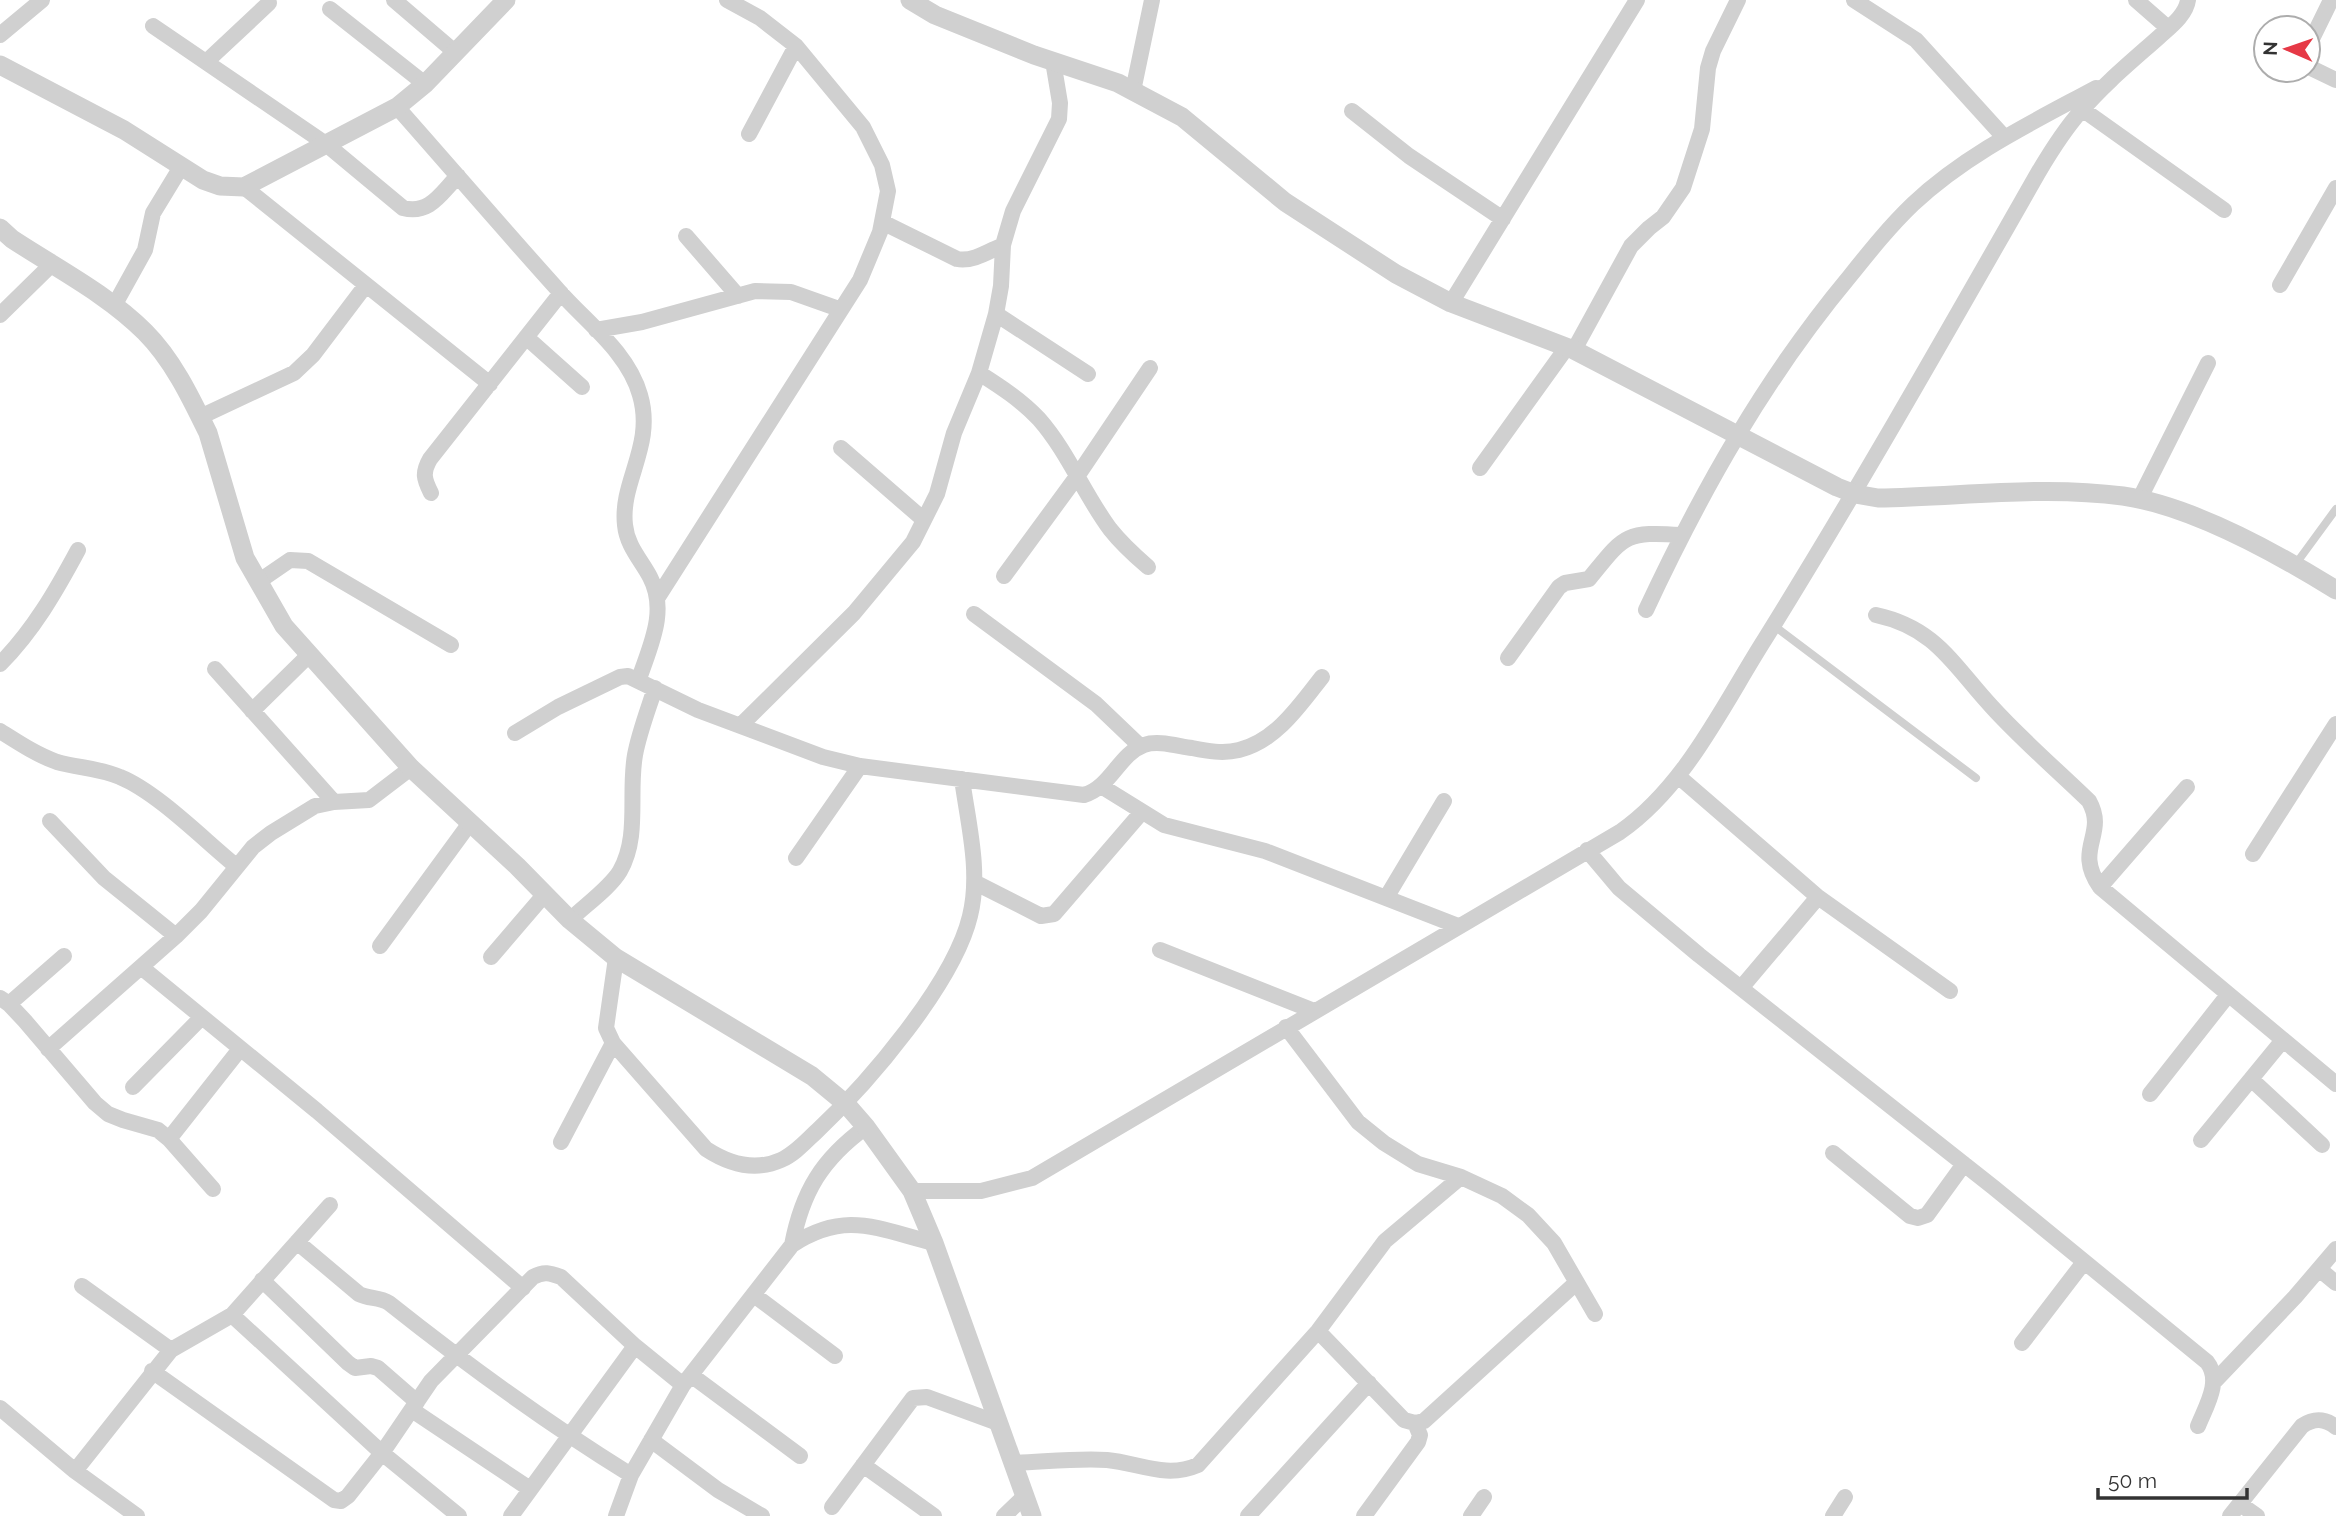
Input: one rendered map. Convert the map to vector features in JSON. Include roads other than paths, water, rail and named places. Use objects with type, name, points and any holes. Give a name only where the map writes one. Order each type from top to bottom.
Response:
[{"type":"street","points":[[0,35],[42,0]]},
{"type":"street","points":[[394,0],[456,53]]},
{"type":"street","points":[[0,65],[103,119],[203,180],[220,186],[244,187],[397,107],[425,84],[506,0]]},
{"type":"street","points":[[658,597],[839,309],[860,280],[880,232],[887,191],[882,165],[863,127],[796,46],[760,18],[727,0]]},
{"type":"street","points":[[910,0],[935,15],[1118,83],[1182,117],[1285,202],[1350,247],[1396,274],[1451,303],[1571,349],[1837,488],[1878,498],[2035,492],[2092,493],[2139,500],[2187,513],[2295,565],[2336,590]]},
{"type":"street","points":[[1133,91],[1152,0]]},
{"type":"street","points":[[1451,303],[1637,0]]},
{"type":"street","points":[[1480,468],[1571,349],[1631,246],[1663,217],[1684,188],[1702,129],[1713,51],[1738,0]]},
{"type":"street","points":[[1854,0],[1916,40],[2004,137]]},
{"type":"street","points":[[2136,0],[2168,28]]},
{"type":"street","points":[[912,1191],[981,1191],[1032,1178],[1642,817],[1678,776],[1855,494],[2063,133],[2111,80],[2168,28],[2187,7],[2188,0]]},
{"type":"street","points":[[206,62],[269,3]]},
{"type":"street","points":[[2322,20],[2332,4]]},
{"type":"street","points":[[330,9],[425,84]]},
{"type":"street","points":[[153,26],[326,144],[404,208],[416,211],[427,208],[458,176]]},
{"type":"street","points":[[749,134],[796,46]]},
{"type":"street","points":[[741,725],[854,613],[913,542],[937,494],[954,433],[979,373],[996,314],[1001,286],[1003,245],[1013,211],[1059,119],[1060,103],[1053,61]]},
{"type":"street","points":[[1646,610],[1681,535],[1735,436],[1809,324],[1871,250],[1913,204],[1953,172],[2004,137],[2111,80]]},
{"type":"street","points":[[397,107],[561,293],[625,361],[640,394],[644,422],[642,446],[625,509],[625,527],[631,547],[651,578],[658,597],[659,616],[639,679]]},
{"type":"street","points":[[2082,109],[2224,210]]},
{"type":"street","points":[[1352,111],[1409,156],[1503,219]]},
{"type":"street","points":[[114,306],[145,250],[153,212],[181,167]]},
{"type":"street","points":[[244,187],[490,384]]},
{"type":"street","points":[[2280,285],[2336,188]]},
{"type":"street","points":[[882,222],[965,261],[1003,245]]},
{"type":"street","points":[[0,229],[114,306],[146,333],[184,384],[208,433],[245,558],[284,626],[411,768],[570,920],[615,958],[812,1076],[846,1104],[866,1126],[912,1191],[934,1243],[1032,1516]]},
{"type":"street","points":[[686,236],[738,296]]},
{"type":"street","points":[[0,315],[51,265]]},
{"type":"street","points":[[200,417],[295,373],[313,355],[366,285]]},
{"type":"street","points":[[596,330],[642,322],[755,292],[791,292],[839,309]]},
{"type":"street","points":[[430,493],[423,471],[430,459],[561,293]]},
{"type":"street","points":[[996,314],[1088,374]]},
{"type":"street","points":[[526,337],[582,387]]},
{"type":"street","points":[[2139,500],[2208,363]]},
{"type":"street","points":[[1004,576],[1078,475],[1150,368]]},
{"type":"street","points":[[979,373],[1017,397],[1040,421],[1078,475],[1109,527],[1128,550],[1148,567]]},
{"type":"street","points":[[841,448],[924,520]]},
{"type":"street","points":[[1508,658],[1559,587],[1565,583],[1589,579],[1618,543],[1633,535],[1646,533],[1681,535]]},
{"type":"street","points":[[0,664],[31,629],[55,594],[78,550]]},
{"type":"street","points":[[258,582],[290,560],[308,561],[451,645]]},
{"type":"street","points":[[974,614],[1096,704],[1140,746]]},
{"type":"street","points":[[1876,615],[1898,620],[1935,642],[1993,708],[2089,801],[2095,812],[2096,824],[2087,857],[2091,874],[2100,887],[2336,1084]]},
{"type":"street","points":[[252,710],[309,655]]},
{"type":"street","points":[[215,669],[334,802]]},
{"type":"street","points":[[515,733],[558,708],[620,677],[628,676],[639,679],[698,710],[823,757],[860,766],[1084,795],[1101,786],[1140,746],[1152,742],[1220,752],[1241,750],[1264,738],[1293,716],[1322,677]]},
{"type":"street","points":[[570,920],[618,875],[626,859],[632,832],[631,780],[635,753],[655,688]]},
{"type":"street","points":[[2253,854],[2336,723]]},
{"type":"street","points":[[0,731],[39,755],[123,777],[150,794],[236,866]]},
{"type":"street","points":[[796,858],[860,766]]},
{"type":"street","points":[[48,1049],[176,936],[201,911],[236,866],[271,834],[315,806],[369,800],[411,768]]},
{"type":"street","points":[[1678,776],[1818,897],[1950,991]]},
{"type":"street","points":[[615,958],[607,1028],[613,1043],[706,1149],[722,1160],[743,1166],[761,1166],[781,1160],[797,1149],[846,1104],[910,1026],[952,962],[970,918],[975,883],[962,779]]},
{"type":"street","points":[[1101,786],[1164,825],[1265,851],[1458,926]]},
{"type":"street","points":[[2100,887],[2187,787]]},
{"type":"street","points":[[1386,898],[1444,801]]},
{"type":"street","points":[[975,883],[1041,916],[1054,914],[1142,813]]},
{"type":"street","points":[[50,821],[104,878],[176,936]]},
{"type":"street","points":[[380,946],[470,823]]},
{"type":"street","points":[[1587,850],[1619,888],[2207,1362],[2213,1370],[2214,1382],[2199,1426]]},
{"type":"street","points":[[491,957],[545,894]]},
{"type":"street","points":[[1741,988],[1818,897]]},
{"type":"street","points":[[1160,950],[1314,1011]]},
{"type":"street","points":[[64,956],[5,1001],[95,1103],[108,1114],[158,1130],[213,1189]]},
{"type":"street","points":[[141,967],[317,1111],[523,1288]]},
{"type":"street","points":[[2150,1094],[2228,995]]},
{"type":"street","points":[[133,1087],[202,1017]]},
{"type":"street","points":[[1286,1027],[1358,1122],[1384,1143],[1418,1164],[1461,1177],[1502,1196],[1528,1215],[1554,1243],[1595,1314]]},
{"type":"street","points":[[2201,1140],[2283,1040]]},
{"type":"street","points":[[561,1142],[613,1043]]},
{"type":"street","points":[[169,1139],[240,1049]]},
{"type":"street","points":[[2251,1079],[2322,1145]]},
{"type":"street","points":[[792,1245],[804,1199],[816,1177],[838,1149],[866,1126]]},
{"type":"street","points":[[1833,1153],[1910,1216],[1919,1218],[1927,1215],[1964,1164]]},
{"type":"street","points":[[1013,1463],[1105,1460],[1135,1464],[1161,1472],[1175,1472],[1198,1465],[1318,1331],[1385,1241],[1461,1177]]},
{"type":"street","points":[[75,1471],[171,1350],[225,1318],[330,1205]]},
{"type":"street","points":[[617,1516],[631,1475],[687,1380],[792,1245],[811,1233],[830,1226],[856,1224],[934,1243]]},
{"type":"street","points":[[297,1242],[359,1294],[389,1303],[454,1355],[569,1436],[631,1475]]},
{"type":"street","points":[[2214,1382],[2336,1249]]},
{"type":"street","points":[[2022,1343],[2084,1262]]},
{"type":"street","points":[[2319,1269],[2336,1283]]},
{"type":"street","points":[[152,1371],[334,1500],[341,1501],[383,1453],[431,1381],[454,1355],[540,1273],[549,1272],[561,1277],[635,1346],[800,1457]]},
{"type":"street","points":[[262,1280],[348,1363],[355,1368],[378,1368],[415,1406],[530,1489]]},
{"type":"street","points":[[1318,1331],[1405,1420],[1415,1423],[1424,1421],[1576,1283]]},
{"type":"street","points":[[82,1286],[171,1350]]},
{"type":"street","points":[[754,1295],[835,1356]]},
{"type":"street","points":[[225,1318],[459,1516]]},
{"type":"street","points":[[511,1516],[635,1346]]},
{"type":"street","points":[[1248,1516],[1369,1383]]},
{"type":"street","points":[[832,1507],[912,1398],[928,1398],[998,1423]]},
{"type":"street","points":[[0,1408],[75,1471],[136,1516]]},
{"type":"street","points":[[2257,1516],[2235,1510],[2302,1426],[2311,1420],[2320,1419],[2336,1427]]},
{"type":"street","points":[[1364,1516],[1418,1442],[1420,1435],[1415,1423]]},
{"type":"street","points":[[651,1440],[718,1490],[762,1516]]},
{"type":"street","points":[[863,1465],[934,1516]]},
{"type":"street","points":[[1004,1516],[1025,1496]]},
{"type":"street","points":[[1471,1516],[1484,1497]]},
{"type":"street","points":[[1833,1516],[1844,1497]]},
{"type":"lane","points":[[2295,565],[2336,509]]},
{"type":"lane","points":[[1773,625],[1976,778]]}]
